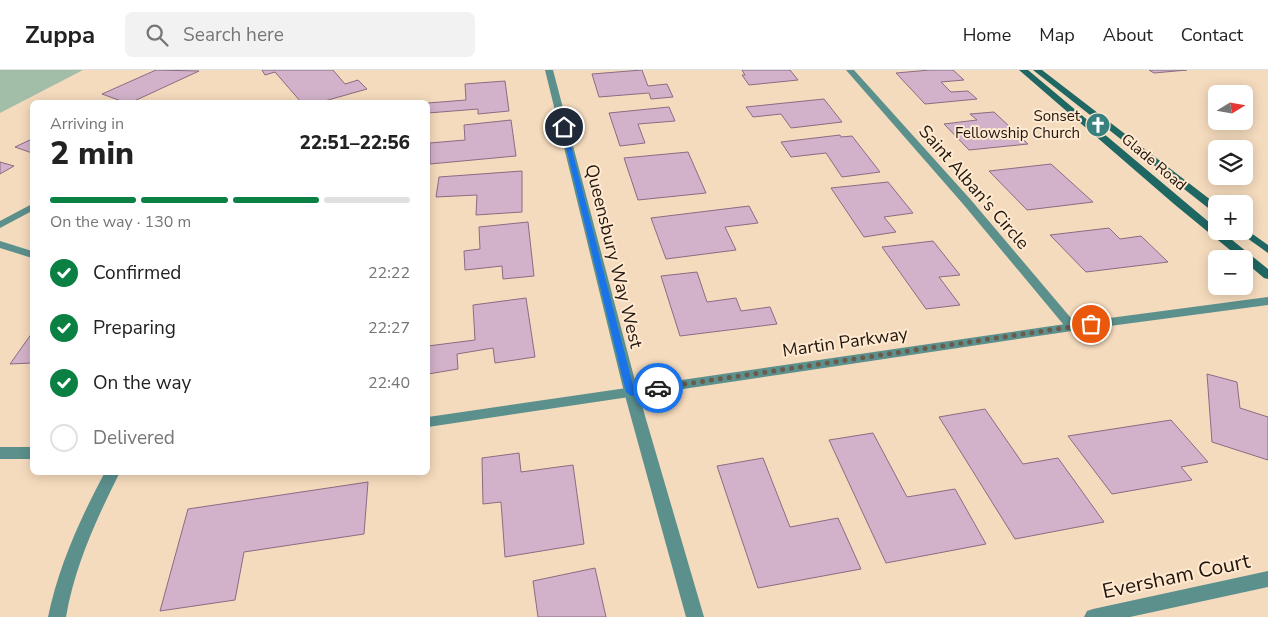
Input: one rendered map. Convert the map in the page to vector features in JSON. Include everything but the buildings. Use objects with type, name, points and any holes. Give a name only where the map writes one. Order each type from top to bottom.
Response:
[{"type":"main road","name":"Glade Road","points":[[1023,70],[1178,202],[1268,275]]},
{"type":"main road","name":"Glade Road","points":[[1037,70],[1208,203]]},
{"type":"main road","points":[[1253,238],[1268,250]]},
{"type":"street","name":"Queensbury Way West","points":[[549,70],[631,392],[695,617]]},
{"type":"street","name":"Saint Alban's Circle","points":[[850,70],[967,202],[1072,327]]},
{"type":"street","points":[[0,225],[30,208]]},
{"type":"street","points":[[0,244],[30,254]]},
{"type":"street","name":"Martin Parkway","points":[[430,422],[1268,300]]},
{"type":"street","points":[[0,453],[30,453]]},
{"type":"street","points":[[57,617],[59,603],[79,538],[111,475]]},
{"type":"street","name":"Eversham Court","points":[[1093,617],[1268,579]]},
{"type":"green space","points":[[0,70],[83,70],[0,113]]},
{"type":"way so far","points":[[658,388],[1091,324]]},
{"type":"place","name":"Sonset Fellowship Church","points":[[1098,125]]},
{"type":"route","points":[[564,127],[631,392],[658,388]]}]
